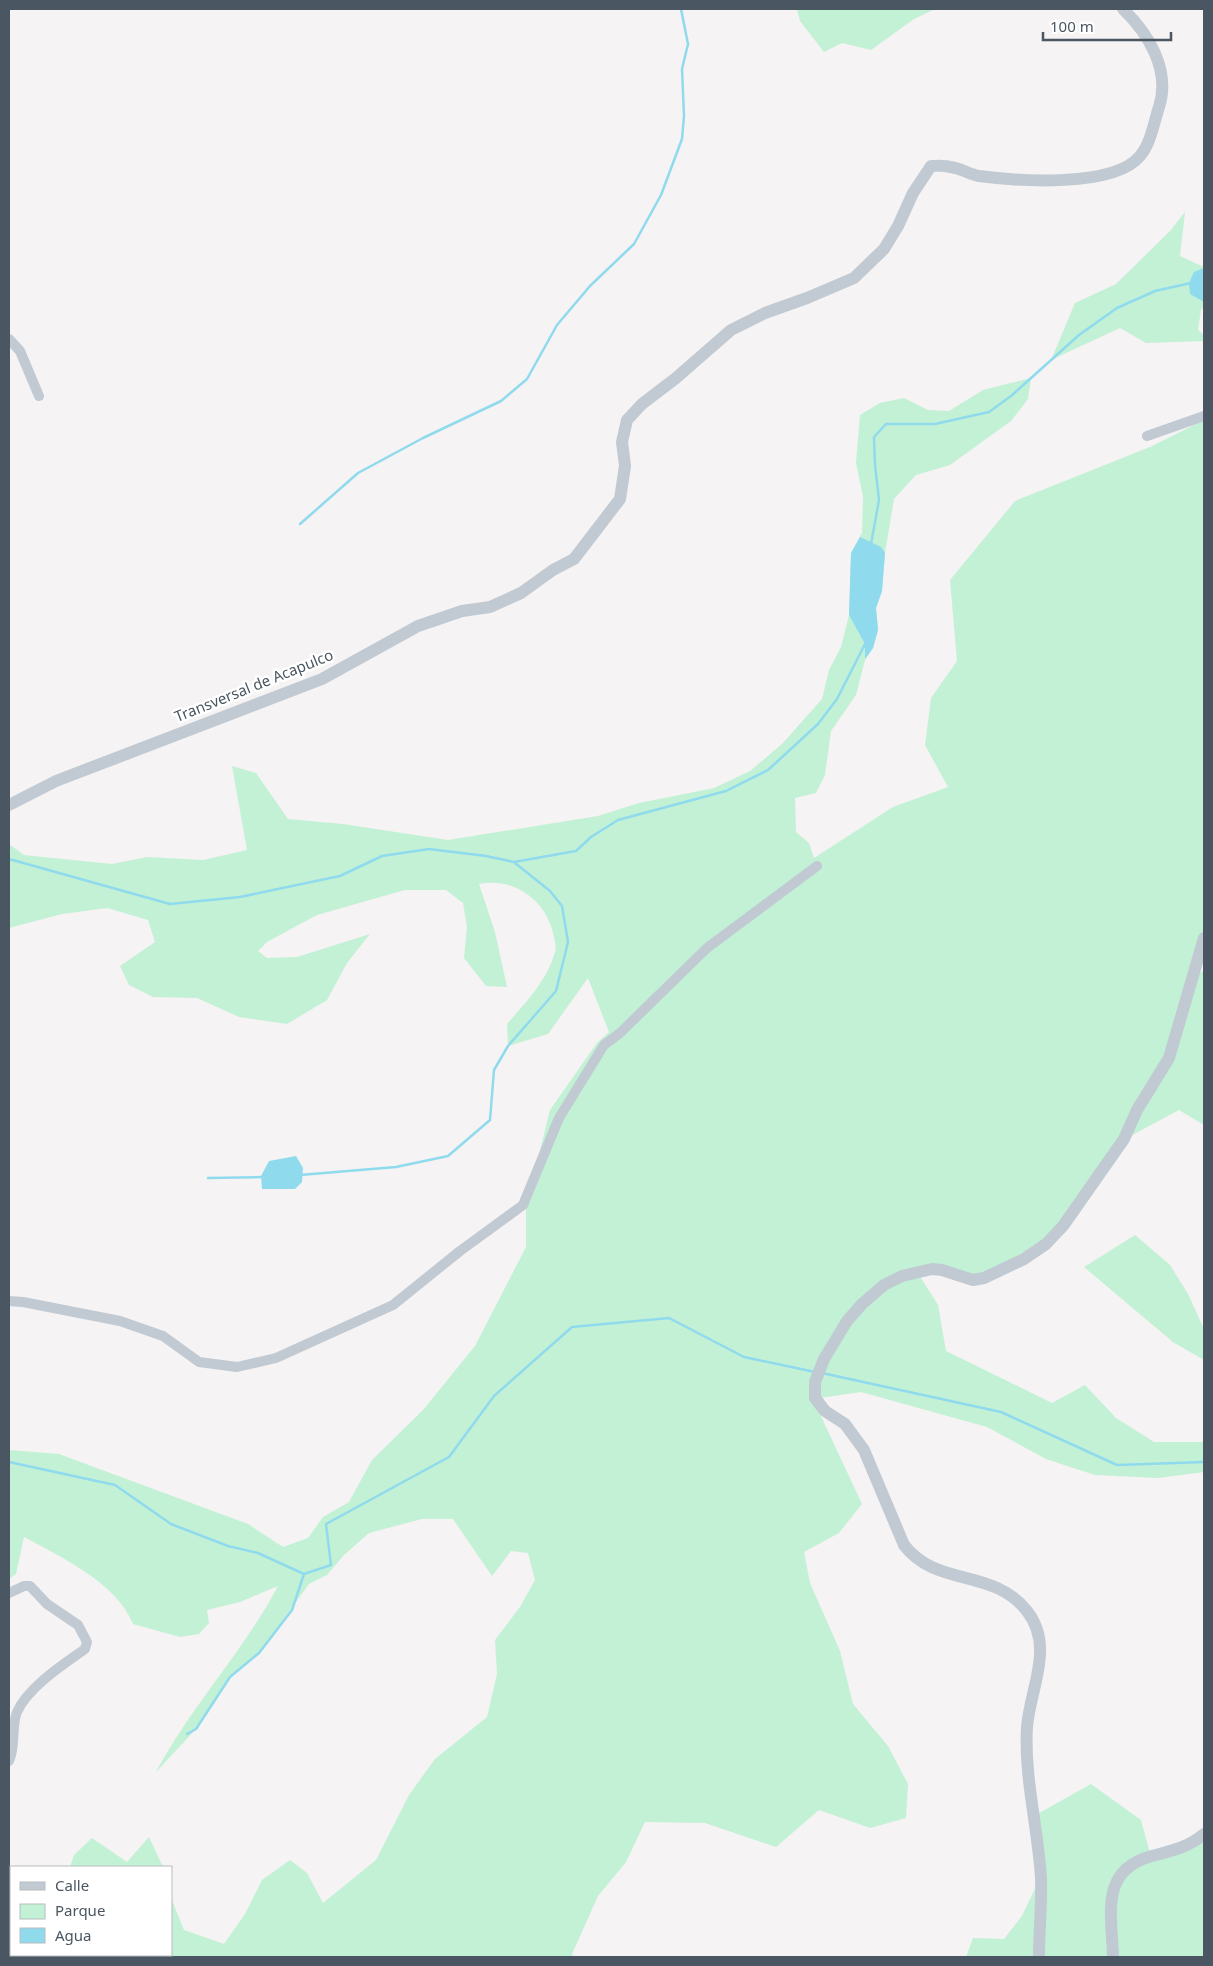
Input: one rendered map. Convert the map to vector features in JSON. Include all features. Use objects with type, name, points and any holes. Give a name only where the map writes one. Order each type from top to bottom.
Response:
[{"type":"street","name":"Transversal de Acapulco","points":[[9,805],[56,781],[322,679],[418,626],[462,612],[490,607],[521,594],[553,570],[574,559],[620,499],[624,466],[622,442],[627,420],[642,404],[676,378],[730,330],[765,312],[807,298],[854,278],[884,249],[898,226],[913,193],[931,166],[950,166],[977,176],[1017,179],[1088,178],[1110,174],[1132,164],[1147,145],[1161,102],[1162,83],[1158,60],[1152,45],[1139,24],[1123,9]]},
{"type":"street","points":[[9,339],[20,350],[39,396]]},
{"type":"street","points":[[1147,436],[1204,416]]},
{"type":"street","points":[[9,1301],[120,1321],[163,1336],[199,1362],[237,1368],[276,1358],[393,1305],[460,1251],[524,1205],[559,1118],[604,1045],[620,1033],[707,948],[817,866]]},
{"type":"street","points":[[1039,1957],[1041,1879],[1028,1765],[1027,1728],[1041,1659],[1036,1624],[1026,1611],[1002,1589],[988,1583],[936,1570],[913,1557],[904,1545],[864,1450],[844,1424],[819,1406],[815,1398],[814,1388],[824,1359],[847,1321],[862,1304],[884,1285],[902,1276],[932,1269],[942,1270],[973,1280],[984,1278],[1032,1254],[1046,1244],[1063,1226],[1124,1139],[1138,1110],[1168,1058],[1204,938]]},
{"type":"street","points":[[9,1593],[24,1586],[30,1586],[47,1604],[78,1625],[87,1642],[85,1649],[37,1686],[17,1712],[12,1754],[9,1761]]},
{"type":"street","points":[[1113,1957],[1109,1924],[1111,1904],[1117,1881],[1123,1870],[1133,1862],[1184,1847],[1204,1834]]},
{"type":"green space","points":[[797,9],[935,9],[914,19],[871,50],[842,43],[824,52],[800,21]]},
{"type":"green space","points":[[1185,212],[1180,256],[1204,267],[1204,306],[1201,310],[1198,330],[1204,335],[1204,341],[1146,343],[1120,328],[1051,360],[1075,303],[1116,284],[1171,230]]},
{"type":"green space","points":[[1031,378],[1028,399],[1011,421],[950,465],[916,475],[894,499],[885,553],[882,591],[876,608],[878,630],[873,648],[865,660],[856,695],[831,731],[825,775],[816,793],[795,798],[796,832],[809,843],[814,858],[893,807],[948,787],[925,745],[931,698],[957,661],[950,580],[1015,501],[1150,447],[1204,420],[1204,934],[1191,975],[1204,971],[1204,1125],[1179,1110],[1123,1140],[1063,1226],[984,1278],[917,1272],[938,1305],[946,1351],[1052,1403],[1085,1385],[1116,1418],[1154,1442],[1204,1442],[1204,1472],[1158,1478],[1095,1475],[1046,1459],[987,1427],[861,1392],[813,1399],[862,1504],[839,1533],[804,1552],[810,1583],[840,1651],[853,1704],[888,1746],[908,1784],[906,1818],[870,1828],[819,1810],[776,1847],[705,1823],[645,1822],[626,1862],[598,1896],[572,1954],[574,1957],[9,1957],[10,1908],[10,1956],[172,1956],[172,1900],[184,1930],[224,1944],[245,1914],[262,1880],[290,1860],[307,1873],[323,1903],[376,1860],[409,1795],[435,1759],[487,1717],[497,1674],[495,1640],[520,1607],[535,1580],[528,1553],[511,1551],[492,1576],[453,1519],[422,1519],[369,1533],[344,1555],[327,1575],[309,1584],[259,1653],[230,1677],[196,1729],[156,1772],[185,1724],[249,1634],[278,1586],[240,1602],[207,1610],[209,1623],[199,1634],[180,1637],[133,1624],[125,1609],[101,1584],[71,1563],[24,1537],[16,1574],[9,1579],[9,1450],[59,1454],[248,1524],[283,1547],[308,1538],[323,1517],[349,1502],[372,1460],[423,1410],[475,1346],[526,1247],[526,1206],[550,1110],[597,1043],[609,1032],[588,978],[548,1034],[508,1046],[507,1024],[541,982],[551,963],[556,947],[549,921],[543,910],[526,893],[515,887],[492,883],[479,884],[495,932],[507,987],[486,986],[464,958],[467,927],[463,903],[446,890],[405,890],[317,915],[267,942],[258,951],[267,958],[297,957],[370,934],[347,963],[327,1000],[287,1024],[239,1017],[197,998],[153,997],[129,985],[120,966],[155,942],[148,920],[107,908],[62,914],[9,928],[9,844],[24,855],[112,864],[147,857],[203,860],[247,850],[232,766],[256,773],[288,819],[343,824],[448,840],[598,816],[639,803],[714,788],[750,771],[782,744],[822,699],[829,670],[841,647],[849,615],[851,553],[862,533],[863,497],[856,463],[860,415],[880,403],[904,398],[928,410],[949,411],[983,390]]},
{"type":"green space","points":[[1135,1235],[1170,1265],[1188,1294],[1204,1329],[1204,1360],[1173,1342],[1084,1267]]},
{"type":"green space","points":[[1091,1784],[1141,1820],[1151,1857],[1204,1833],[1204,1957],[966,1957],[973,1938],[1004,1939],[1022,1916],[1039,1880],[1033,1823],[1041,1812]]},
{"type":"green space","points":[[149,1837],[163,1866],[70,1866],[74,1855],[92,1838],[127,1862]]},
{"type":"water","points":[[1204,268],[1204,302],[1190,294],[1189,283],[1194,272]]},
{"type":"water","points":[[860,537],[881,547],[885,553],[882,591],[876,608],[878,630],[873,648],[865,659],[865,644],[849,615],[851,553]]},
{"type":"water","points":[[296,1156],[303,1168],[302,1182],[295,1189],[262,1189],[261,1176],[269,1161]]},
{"type":"waterway","points":[[300,524],[358,473],[423,438],[501,401],[527,379],[557,325],[590,286],[634,244],[661,195],[682,139],[684,116],[682,69],[688,44],[681,9]]},
{"type":"waterway","points":[[871,544],[879,500],[874,437],[886,424],[935,424],[989,412],[1011,396],[1079,335],[1117,308],[1155,291],[1191,283]]},
{"type":"waterway","points":[[9,859],[170,904],[240,897],[340,876],[382,856],[429,849],[486,856],[514,862],[576,851],[591,837],[618,820],[726,791],[768,770],[818,724],[837,699],[866,642]]},
{"type":"waterway","points":[[300,1175],[396,1167],[448,1156],[490,1120],[494,1070],[508,1046],[556,991],[568,942],[562,906],[550,891],[515,863]]},
{"type":"waterway","points":[[208,1178],[264,1177]]},
{"type":"waterway","points":[[9,1462],[115,1485],[171,1524],[228,1546],[258,1553],[304,1574],[331,1565],[326,1524],[449,1457],[494,1396],[572,1327],[669,1318],[744,1357],[815,1372]]},
{"type":"waterway","points":[[822,1373],[1001,1412],[1117,1465],[1204,1462]]},
{"type":"waterway","points":[[187,1734],[196,1729],[230,1677],[259,1653],[292,1610],[304,1574]]}]
